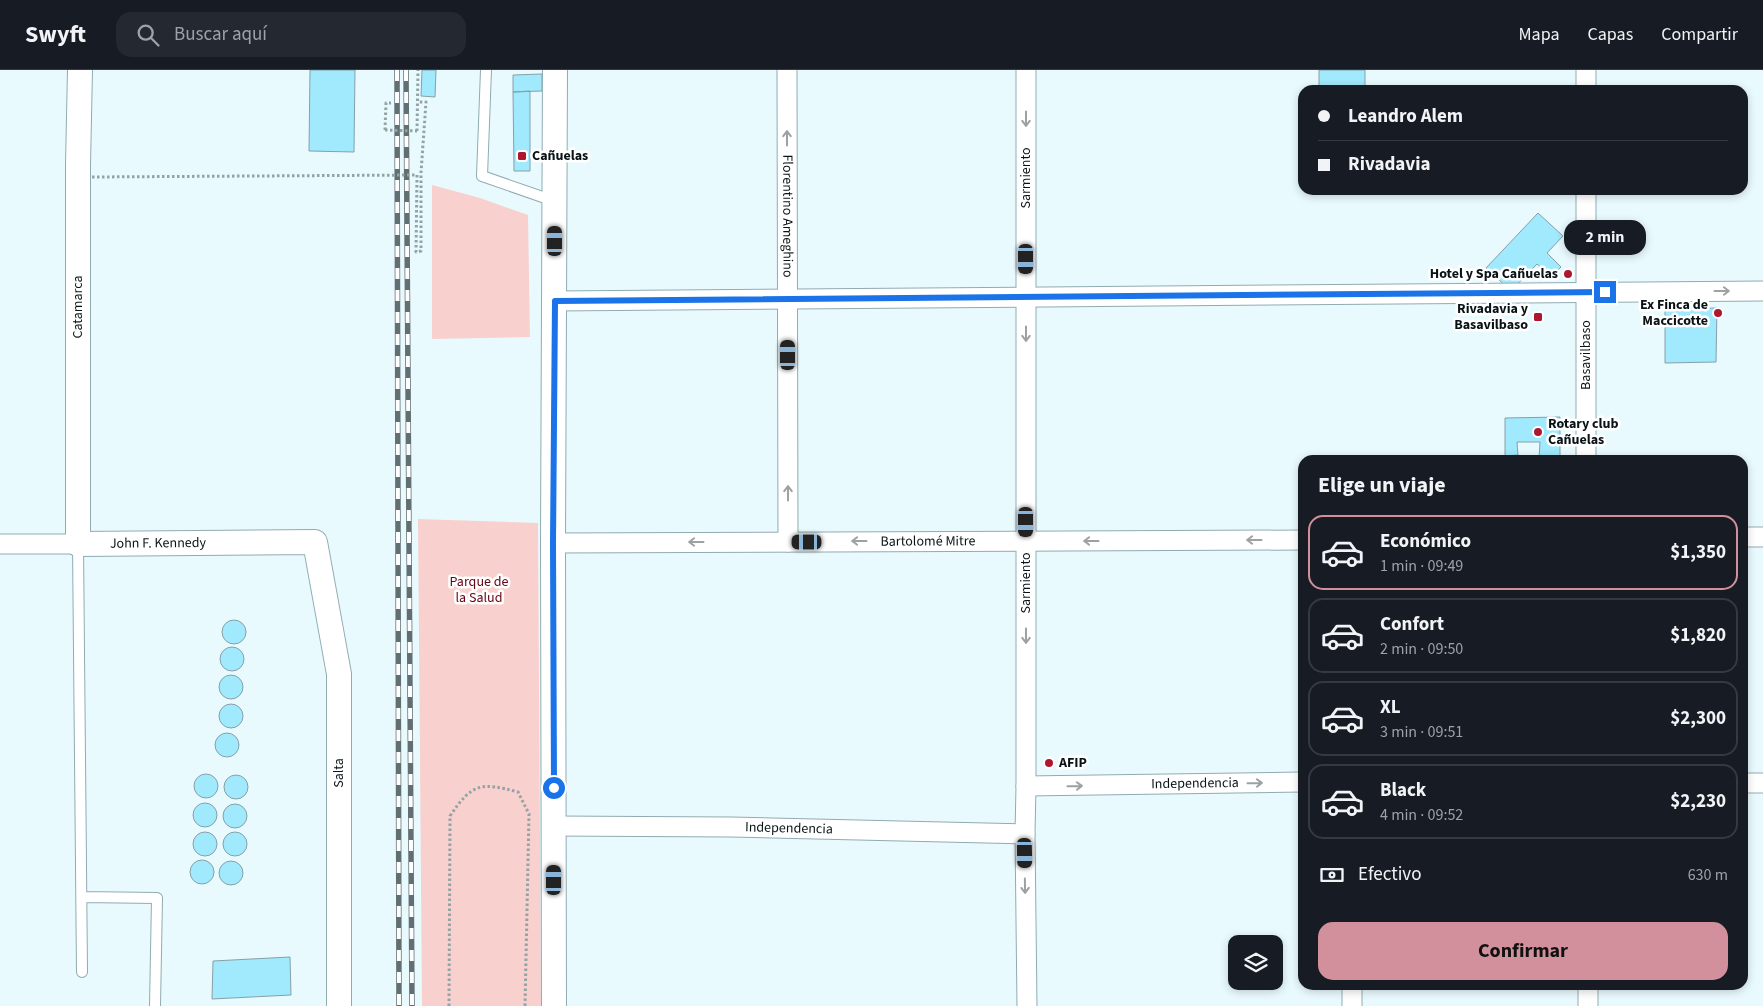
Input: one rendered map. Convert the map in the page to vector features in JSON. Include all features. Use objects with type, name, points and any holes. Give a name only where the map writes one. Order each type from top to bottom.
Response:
[{"type":"street","name":"Catamarca","points":[[78,544],[78,165],[80,70]]},
{"type":"street","points":[[554,1006],[555,70]]},
{"type":"street","name":"Florentino Ameghino","points":[[787,70],[788,542]]},
{"type":"street","name":"Sarmiento","points":[[1026,70],[1025,834],[1027,1006]]},
{"type":"street","points":[[1586,70],[1586,85]]},
{"type":"street","name":"Basavilbaso","points":[[1586,195],[1586,455]]},
{"type":"street","points":[[555,301],[1763,291]]},
{"type":"street","points":[[1748,537],[1763,537]]},
{"type":"street","name":"Bartolomé Mitre","points":[[553,543],[1298,540]]},
{"type":"street","name":"John F. Kennedy","points":[[0,544],[315,542]]},
{"type":"street","name":"Salta","points":[[315,542],[339,674],[339,1006]]},
{"type":"street","name":"Independencia","points":[[1026,786],[1298,782]]},
{"type":"street","points":[[1748,783],[1763,783]]},
{"type":"street","name":"Independencia","points":[[554,826],[731,827],[1025,834]]},
{"type":"street","points":[[1352,990],[1352,1006]]},
{"type":"street","points":[[1588,990],[1588,1006]]},
{"type":"lane","points":[[486,70],[482,176],[555,202]]},
{"type":"lane","points":[[78,544],[82,972]]},
{"type":"lane","points":[[82,897],[157,898],[154,1006]]},
{"type":"path","points":[[391,103],[386,103],[385,130],[417,131],[419,102],[418,70]]},
{"type":"path","points":[[92,177],[417,175],[416,252],[421,251],[421,173],[426,102],[419,102]]},
{"type":"path","points":[[449,1006],[450,816],[461,800],[473,789],[493,786],[518,792],[528,814],[525,1006]]},
{"type":"green space","points":[[432,185],[480,198],[528,215],[530,337],[432,339]]},
{"type":"green space","name":"Parque de la Salud","points":[[418,519],[538,523],[541,1006],[422,1006]]},
{"type":"building","points":[[310,70],[355,70],[354,152],[309,151]]},
{"type":"building","points":[[422,70],[436,70],[435,97],[421,96]]},
{"type":"building","points":[[1319,70],[1365,70],[1365,85],[1319,85]]},
{"type":"building","points":[[542,74],[542,91],[513,92],[513,75]]},
{"type":"building","points":[[530,91],[530,171],[514,171],[513,92]]},
{"type":"building","points":[[1538,213],[1563,236],[1547,253],[1561,267],[1551,277],[1537,264],[1511,291],[1486,268]]},
{"type":"building","points":[[1717,308],[1716,362],[1665,363],[1665,309]]},
{"type":"building","points":[[1560,417],[1560,455],[1539,455],[1540,442],[1517,442],[1518,455],[1505,455],[1505,418]]},
{"type":"building","points":[[234,620],[239,621],[245,627],[245,637],[239,643],[234,644],[229,643],[223,637],[222,632],[223,627],[229,621]]},
{"type":"building","points":[[232,647],[237,648],[243,654],[243,664],[237,670],[232,671],[227,670],[221,664],[220,659],[221,654],[227,648]]},
{"type":"building","points":[[231,675],[236,676],[242,682],[242,692],[236,698],[231,699],[226,698],[220,692],[219,687],[220,682],[226,676]]},
{"type":"building","points":[[231,704],[236,705],[242,711],[242,721],[236,727],[231,728],[226,727],[220,721],[219,716],[220,711],[226,705]]},
{"type":"building","points":[[227,733],[235,737],[239,745],[235,753],[227,757],[219,753],[215,745],[219,737]]},
{"type":"building","points":[[206,774],[214,778],[218,786],[214,794],[206,798],[198,794],[194,786],[198,778]]},
{"type":"building","points":[[236,775],[241,776],[247,782],[247,792],[241,798],[236,799],[231,798],[225,792],[224,787],[225,782],[231,776]]},
{"type":"building","points":[[205,803],[213,807],[217,815],[213,823],[205,827],[197,823],[193,815],[197,807]]},
{"type":"building","points":[[235,804],[240,805],[246,811],[246,821],[240,827],[235,828],[230,827],[224,821],[223,816],[224,811],[230,805]]},
{"type":"building","points":[[205,832],[210,833],[216,839],[216,849],[210,855],[205,856],[200,855],[194,849],[193,844],[194,839],[200,833]]},
{"type":"building","points":[[235,832],[243,836],[247,844],[243,852],[235,856],[227,852],[223,844],[227,836]]},
{"type":"building","points":[[202,860],[210,864],[214,872],[210,880],[202,884],[194,880],[190,872],[194,864]]},
{"type":"building","points":[[231,861],[236,862],[242,868],[242,878],[236,884],[231,885],[226,884],[220,878],[219,873],[220,868],[226,862]]},
{"type":"building","points":[[290,957],[291,995],[212,999],[213,961]]},
{"type":"railway","points":[[397,70],[399,1006]]},
{"type":"railway","points":[[406,70],[412,1006]]},
{"type":"place","name":"Cañuelas","points":[[522,156]]},
{"type":"place","name":"Hotel y Spa Cañuelas","points":[[1568,274]]},
{"type":"place","name":"Ex Finca de Maccicotte","points":[[1718,313]]},
{"type":"place","name":"Rivadavia y Basavilbaso","points":[[1538,317]]},
{"type":"place","name":"Rotary club Cañuelas","points":[[1538,432]]},
{"type":"place","name":"AFIP","points":[[1049,763]]},
{"type":"route","points":[[554,788],[553,543],[555,301],[1605,292]]}]
